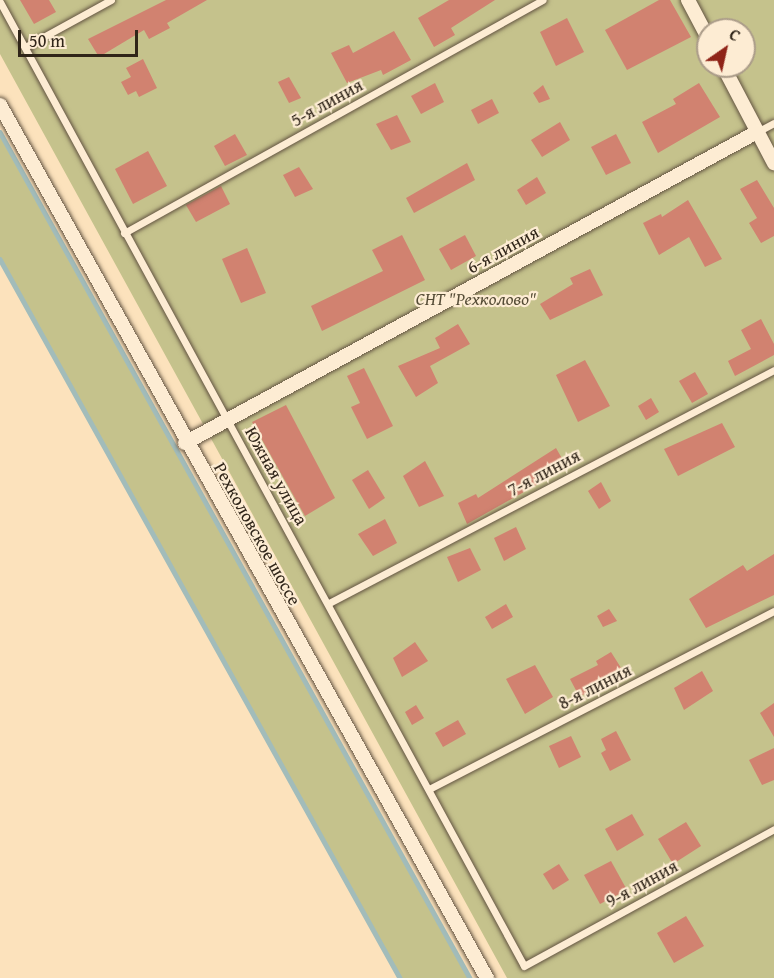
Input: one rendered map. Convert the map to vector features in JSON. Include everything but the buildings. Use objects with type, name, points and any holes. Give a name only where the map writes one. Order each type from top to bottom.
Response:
[{"type":"street","points":[[688,0],[697,18]]},
{"type":"street","points":[[729,78],[774,163]]},
{"type":"street","name":"Рехколовское шоссе","points":[[0,105],[185,442],[487,978]]},
{"type":"street","name":"6-я линия","points":[[185,442],[228,421],[757,132]]},
{"type":"lane","points":[[25,48],[111,0]]},
{"type":"lane","name":"5-я линия","points":[[124,233],[543,0]]},
{"type":"lane","name":"Южная улица","points":[[0,2],[124,233],[329,603],[524,966]]},
{"type":"lane","name":"6-я линия","points":[[757,132],[774,123]]},
{"type":"lane","name":"7-я линия","points":[[329,603],[774,370]]},
{"type":"lane","name":"8-я линия","points":[[429,789],[774,611]]},
{"type":"lane","name":"9-я линия","points":[[524,966],[774,829]]},
{"type":"green space","name":"СНТ \"Рехколово\"","points":[[0,0],[774,0],[774,978],[507,978],[0,54]]},
{"type":"green space","points":[[0,132],[470,978],[400,978],[0,259]]},
{"type":"waterway","points":[[0,132],[470,978]]},
{"type":"waterway","points":[[0,259],[400,978]]}]
